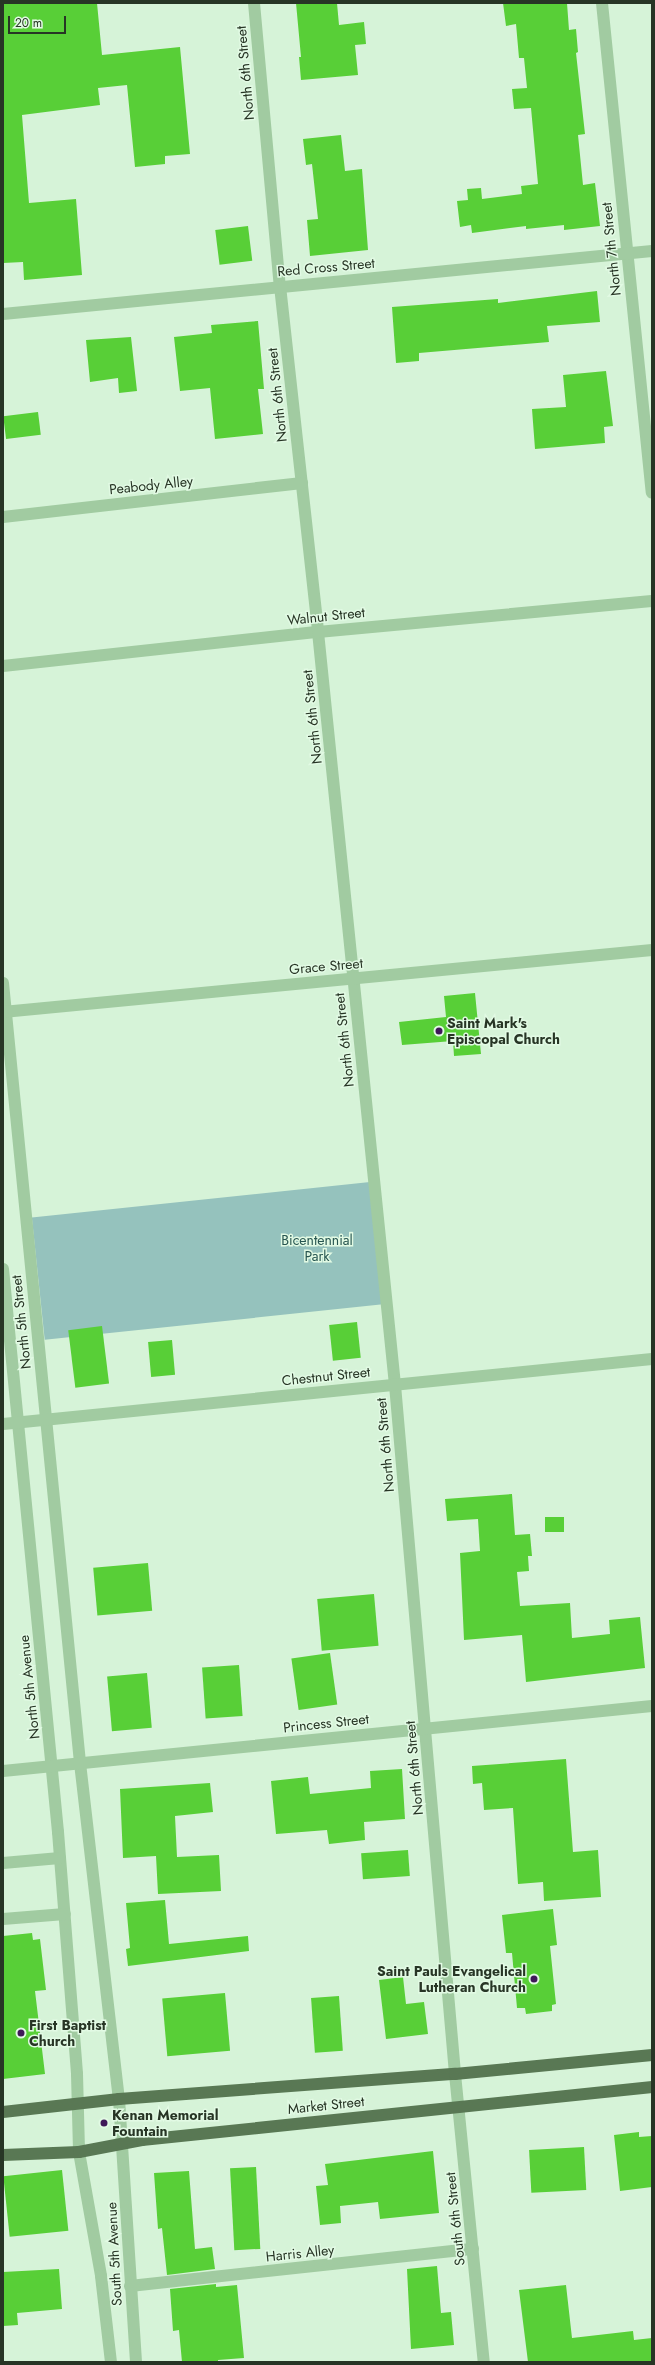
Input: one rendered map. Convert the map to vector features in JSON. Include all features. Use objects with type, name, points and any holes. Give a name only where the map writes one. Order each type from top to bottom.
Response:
[{"type":"main road","name":"Market Street","points":[[3,2112],[119,2099],[455,2074],[652,2055]]},
{"type":"main road","name":"Market Street","points":[[3,2155],[79,2152],[123,2144],[459,2106],[652,2087]]},
{"type":"street","name":"North 6th Street","points":[[254,3],[280,286],[318,632],[352,979],[395,1385],[455,2074]]},
{"type":"street","name":"North 7th Street","points":[[602,3],[626,254],[652,492]]},
{"type":"street","name":"Red Cross Street","points":[[3,314],[652,251]]},
{"type":"street","name":"Peabody Alley","points":[[3,517],[302,483]]},
{"type":"street","name":"Walnut Street","points":[[3,666],[318,632],[652,601]]},
{"type":"street","name":"Grace Street","points":[[4,1012],[652,950]]},
{"type":"street","name":"North 5th Street","points":[[3,983],[4,1012],[45,1420]]},
{"type":"street","name":"North 5th Avenue","points":[[3,1269],[52,1766],[77,2074],[77,2103]]},
{"type":"street","name":"Chestnut Street","points":[[3,1424],[652,1359]]},
{"type":"street","points":[[45,1420],[80,1763],[119,2099]]},
{"type":"street","name":"Princess Street","points":[[3,1771],[652,1706]]},
{"type":"street","points":[[3,1862],[60,1858]]},
{"type":"street","points":[[3,1919],[65,1914]]},
{"type":"street","name":"South 6th Street","points":[[455,2074],[484,2362]]},
{"type":"street","name":"South 5th Avenue","points":[[119,2099],[136,2362]]},
{"type":"street","name":"South 5th Avenue","points":[[77,2103],[79,2152],[101,2276],[112,2362]]},
{"type":"street","name":"Harris Alley","points":[[130,2286],[473,2249]]},
{"type":"green space","name":"Bicentennial Park","points":[[370,1182],[383,1304],[45,1340],[32,1218]]},
{"type":"building","points":[[97,3],[102,55],[180,47],[190,154],[165,156],[165,164],[135,167],[127,85],[98,88],[100,105],[22,115],[29,203],[76,199],[82,275],[24,280],[23,262],[3,263],[3,4]]},
{"type":"building","points":[[296,3],[337,3],[339,25],[364,22],[366,44],[355,45],[358,75],[301,80],[299,57],[301,57]]},
{"type":"building","points":[[503,3],[567,3],[569,30],[576,29],[578,52],[576,53],[585,134],[578,135],[583,185],[595,183],[600,226],[564,230],[564,225],[526,229],[526,226],[472,233],[471,225],[460,227],[457,201],[468,200],[467,189],[481,188],[482,199],[522,194],[521,186],[538,184],[531,108],[514,109],[512,89],[527,88],[524,58],[519,58],[516,24],[506,26]]},
{"type":"building","points":[[341,135],[345,171],[362,169],[368,250],[310,256],[307,220],[318,219],[312,164],[306,165],[303,139]]},
{"type":"building","points":[[248,226],[252,261],[220,265],[215,230]]},
{"type":"building","points":[[597,291],[600,322],[547,326],[549,342],[419,353],[419,361],[396,363],[392,307],[498,299],[498,303]]},
{"type":"building","points":[[258,321],[264,389],[258,389],[263,434],[215,439],[210,388],[180,391],[174,337],[212,333],[211,325]]},
{"type":"building","points":[[131,337],[137,391],[119,393],[118,378],[90,382],[86,340]]},
{"type":"building","points":[[606,371],[613,426],[604,427],[605,443],[535,449],[532,409],[566,407],[563,375]]},
{"type":"building","points":[[38,412],[41,435],[6,439],[3,416]]},
{"type":"building","name":"Saint Mark's Episcopal Church","points":[[475,993],[481,1054],[454,1056],[453,1041],[402,1045],[399,1022],[446,1017],[444,996]]},
{"type":"building","points":[[357,1322],[361,1358],[333,1361],[329,1325]]},
{"type":"building","points":[[102,1326],[109,1384],[75,1388],[68,1330]]},
{"type":"building","points":[[172,1340],[175,1375],[151,1377],[148,1342]]},
{"type":"building","points":[[512,1494],[515,1535],[530,1534],[532,1556],[528,1556],[529,1571],[517,1572],[520,1606],[570,1603],[572,1638],[610,1634],[609,1620],[640,1617],[645,1668],[526,1682],[522,1635],[464,1640],[460,1553],[480,1551],[478,1519],[447,1521],[445,1499]]},
{"type":"building","points":[[545,1517],[564,1517],[564,1532],[545,1532]]},
{"type":"building","points":[[148,1563],[152,1611],[97,1616],[93,1568]]},
{"type":"building","points":[[374,1594],[379,1646],[322,1651],[317,1599]]},
{"type":"building","points":[[330,1653],[337,1704],[299,1710],[291,1658]]},
{"type":"building","points":[[239,1665],[243,1716],[206,1718],[202,1668]]},
{"type":"building","points":[[147,1673],[152,1728],[112,1731],[107,1676]]},
{"type":"building","points":[[566,1759],[573,1852],[598,1850],[601,1897],[544,1901],[543,1882],[518,1884],[513,1808],[484,1810],[482,1783],[473,1784],[472,1766]]},
{"type":"building","points":[[402,1769],[405,1819],[364,1822],[365,1840],[329,1844],[327,1830],[276,1834],[271,1781],[308,1777],[310,1794],[371,1788],[370,1771]]},
{"type":"building","points":[[210,1783],[213,1812],[175,1816],[177,1857],[219,1855],[221,1891],[158,1894],[156,1856],[123,1858],[120,1789]]},
{"type":"building","points":[[408,1850],[410,1876],[363,1879],[361,1853]]},
{"type":"building","points":[[165,1900],[169,1944],[248,1936],[249,1951],[128,1966],[126,1949],[130,1948],[126,1903]]},
{"type":"building","name":"Saint Pauls Evangelical Lutheran Church","points":[[553,1909],[557,1945],[550,1946],[556,2004],[552,2005],[552,2011],[526,2014],[525,2008],[517,2008],[512,1953],[506,1953],[502,1915]]},
{"type":"building","name":"First Baptist Church","points":[[32,1933],[33,1940],[40,1939],[46,1990],[35,1991],[45,2074],[3,2079],[3,1936]]},
{"type":"building","points":[[403,1977],[406,2004],[424,2002],[428,2034],[386,2039],[379,1980]]},
{"type":"building","points":[[225,1993],[230,2051],[167,2056],[162,1998]]},
{"type":"building","points":[[339,1996],[343,2051],[315,2053],[311,1998]]},
{"type":"building","points":[[639,2132],[639,2137],[652,2136],[652,2187],[620,2191],[614,2135]]},
{"type":"building","points":[[584,2147],[586,2190],[531,2193],[529,2150]]},
{"type":"building","points":[[433,2151],[439,2213],[380,2219],[378,2202],[340,2206],[341,2223],[320,2225],[316,2186],[328,2185],[325,2164]]},
{"type":"building","points":[[256,2167],[260,2249],[234,2250],[230,2168]]},
{"type":"building","points":[[62,2170],[68,2231],[10,2237],[3,2176]]},
{"type":"building","points":[[189,2171],[195,2249],[212,2247],[215,2269],[167,2275],[162,2228],[158,2229],[154,2173]]},
{"type":"building","points":[[437,2266],[441,2313],[451,2312],[454,2345],[411,2349],[407,2269]]},
{"type":"building","points":[[59,2269],[62,2309],[17,2313],[18,2325],[3,2326],[3,2272]]},
{"type":"building","points":[[216,2284],[216,2287],[237,2285],[244,2358],[218,2360],[218,2362],[182,2362],[179,2330],[173,2331],[170,2289]]},
{"type":"building","points":[[566,2285],[572,2338],[633,2331],[634,2340],[652,2338],[652,2362],[528,2362],[519,2290]]},
{"type":"place","name":"Saint Mark's Episcopal Church","points":[[439,1031]]},
{"type":"place","name":"Saint Pauls Evangelical Lutheran Church","points":[[534,1979]]},
{"type":"place","name":"First Baptist Church","points":[[21,2033]]},
{"type":"place","name":"Kenan Memorial Fountain","points":[[104,2123]]}]
